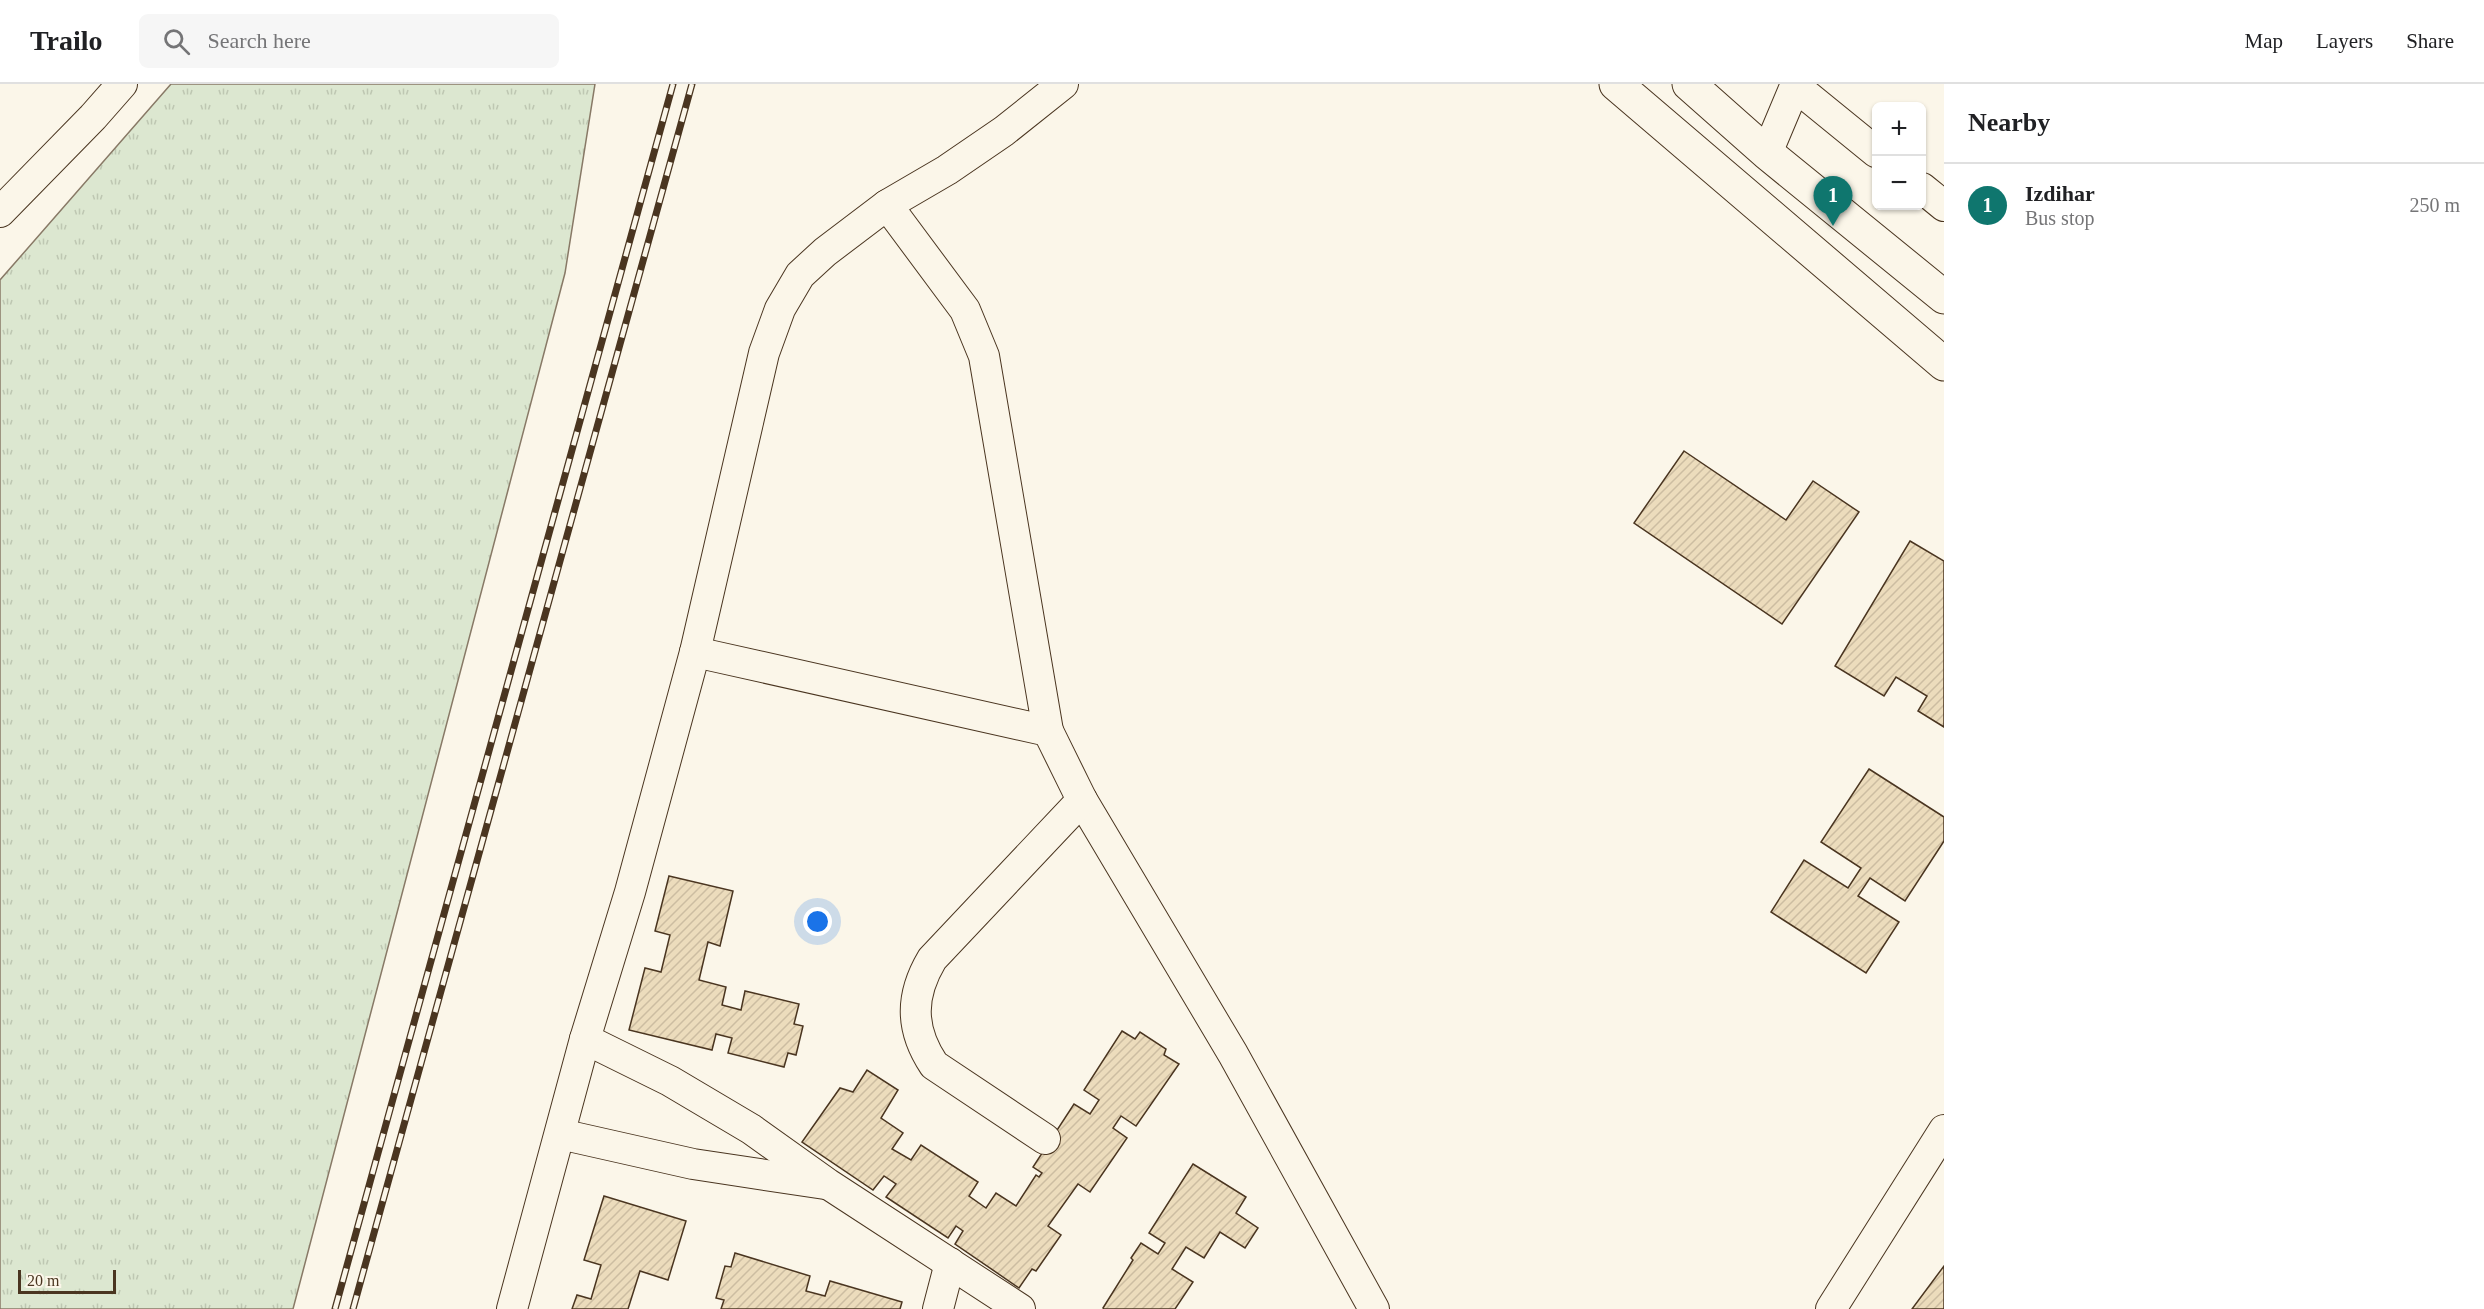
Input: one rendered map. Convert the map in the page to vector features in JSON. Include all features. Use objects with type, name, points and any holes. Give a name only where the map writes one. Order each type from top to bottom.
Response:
[{"type":"main road","points":[[1616,84],[1944,364]]},
{"type":"main road","points":[[1689,84],[1767,153],[1944,297]]},
{"type":"street","points":[[0,212],[122,84]]},
{"type":"street","points":[[512,1309],[585,1039],[630,892],[695,652],[764,354],[780,309],[800,275],[825,252],[887,206],[947,170],[1004,131],[1063,84]]},
{"type":"street","points":[[1767,153],[1796,85],[1872,149]]},
{"type":"street","points":[[1926,191],[1944,206]]},
{"type":"street","points":[[887,206],[965,310],[984,356],[1048,731],[1082,800],[1239,1063],[1374,1309]]},
{"type":"street","points":[[695,652],[1048,731]]},
{"type":"street","points":[[1045,1139],[934,1065],[917,1033],[916,1002],[922,976],[932,959],[1082,800]]},
{"type":"street","points":[[585,1039],[670,1081],[752,1129],[828,1184],[1020,1309]]},
{"type":"street","points":[[1831,1309],[1944,1130]]},
{"type":"street","points":[[560,1134],[693,1164],[828,1184]]},
{"type":"street","points":[[938,1309],[950,1263]]},
{"type":"green space","points":[[171,84],[595,84],[565,273],[293,1309],[0,1309],[0,280]]},
{"type":"building","points":[[1684,451],[1786,520],[1813,481],[1859,512],[1782,624],[1634,523]]},
{"type":"building","points":[[1910,541],[1944,561],[1944,727],[1918,711],[1927,696],[1896,677],[1884,696],[1835,666]]},
{"type":"building","points":[[1869,769],[1944,817],[1944,841],[1905,901],[1870,878],[1858,896],[1899,922],[1866,973],[1771,912],[1804,860],[1848,888],[1861,868],[1821,842]]},
{"type":"building","points":[[669,876],[733,891],[720,946],[708,942],[699,980],[726,987],[722,1005],[741,1010],[745,991],[799,1004],[794,1024],[803,1026],[796,1055],[788,1053],[784,1067],[728,1053],[732,1038],[716,1034],[712,1050],[629,1030],[645,968],[661,972],[670,935],[655,931]]},
{"type":"building","points":[[1122,1031],[1135,1039],[1140,1032],[1166,1049],[1164,1055],[1179,1064],[1136,1126],[1121,1116],[1113,1128],[1127,1138],[1090,1192],[1078,1184],[1048,1226],[1061,1235],[1036,1271],[1032,1269],[1019,1288],[955,1244],[963,1231],[956,1226],[948,1238],[886,1197],[896,1184],[884,1176],[873,1190],[802,1142],[840,1088],[853,1092],[867,1070],[898,1090],[881,1118],[903,1133],[892,1149],[911,1160],[921,1145],[978,1182],[969,1196],[986,1208],[996,1193],[1016,1206],[1036,1175],[1039,1177],[1042,1173],[1033,1167],[1074,1104],[1090,1114],[1099,1100],[1084,1090]]},
{"type":"building","points":[[1193,1164],[1246,1197],[1236,1213],[1258,1228],[1245,1248],[1220,1232],[1204,1258],[1186,1247],[1172,1269],[1193,1282],[1175,1309],[1104,1309],[1141,1243],[1158,1254],[1165,1243],[1149,1233]]},
{"type":"building","points":[[604,1196],[686,1221],[668,1280],[640,1271],[628,1309],[572,1309],[577,1295],[591,1299],[601,1265],[584,1260]]},
{"type":"building","points":[[735,1253],[810,1276],[806,1291],[825,1296],[830,1281],[902,1302],[900,1309],[721,1309],[724,1300],[716,1298],[725,1266],[731,1267]]},
{"type":"building","points":[[1944,1266],[1944,1309],[1912,1309]]},
{"type":"railway","points":[[335,1309],[673,84]]},
{"type":"railway","points":[[353,1309],[692,84]]},
{"type":"place","name":"Izdihar","points":[[1833,226]]}]
